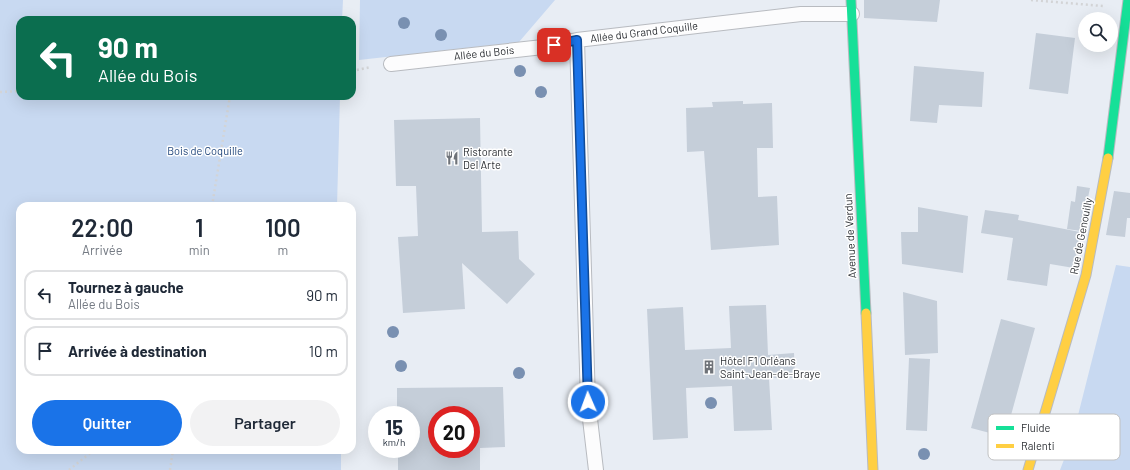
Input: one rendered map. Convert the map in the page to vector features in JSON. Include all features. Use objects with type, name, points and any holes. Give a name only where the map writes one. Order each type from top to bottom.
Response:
[{"type":"street","name":"Rue de Genouilly","points":[[1045,414],[1086,275],[1109,152],[1128,4]]},
{"type":"street","name":"Avenue de Verdun","points":[[852,7],[873,470]]},
{"type":"street","name":"Rue de Genouilly","points":[[1028,470],[1031,460]]},
{"type":"lane","name":"Allée du Grand Coquille","points":[[596,470],[588,402],[577,40],[852,7]]},
{"type":"lane","name":"Allée du Bois","points":[[391,64],[543,47],[577,40]]},
{"type":"path","points":[[1032,0],[1128,4]]},
{"type":"path","points":[[0,92],[16,91]]},
{"type":"path","points":[[213,202],[229,100]]},
{"type":"path","points":[[69,470],[89,454]]},
{"type":"path","points":[[170,470],[172,454]]},
{"type":"green space","name":"Bois de Coquille","points":[[0,0],[343,0],[342,16],[16,16],[16,100],[340,100],[337,202],[16,202],[16,454],[341,454],[341,470],[0,470]]},
{"type":"green space","points":[[360,0],[555,0],[519,42],[359,60]]},
{"type":"green space","points":[[1116,265],[1130,267],[1130,470],[1060,470],[1064,460],[1120,460],[1120,414],[1078,414]]},
{"type":"building","points":[[864,0],[940,0],[937,22],[864,18]]},
{"type":"building","points":[[1036,33],[1075,38],[1068,94],[1029,89]]},
{"type":"building","points":[[914,66],[984,72],[982,107],[939,105],[937,123],[910,121]]},
{"type":"building","points":[[743,101],[743,104],[772,103],[773,148],[757,148],[758,197],[777,196],[779,245],[711,250],[704,151],[687,152],[686,108],[713,107],[712,102]]},
{"type":"building","points":[[480,118],[482,232],[518,231],[519,259],[535,274],[507,304],[462,263],[465,309],[403,313],[398,237],[418,236],[416,186],[396,186],[394,120]]},
{"type":"building","points":[[1077,186],[1090,188],[1081,231],[1067,229],[1071,201],[1075,202]]},
{"type":"building","points":[[1114,191],[1130,193],[1130,218],[1127,218],[1125,237],[1106,235]]},
{"type":"building","points":[[918,207],[968,216],[963,273],[902,264],[901,232],[918,232]]},
{"type":"building","points":[[985,210],[1019,215],[1018,220],[1080,232],[1074,268],[1050,264],[1047,286],[1007,280],[1013,238],[981,233]]},
{"type":"building","points":[[903,292],[937,301],[938,353],[905,355]]},
{"type":"building","name":"Hôtel F1 Orléans Saint-Jean-de-Braye","points":[[766,305],[768,355],[794,353],[795,378],[769,378],[772,430],[734,431],[732,386],[686,388],[688,438],[653,440],[647,309],[683,307],[685,350],[731,348],[729,306]]},
{"type":"building","points":[[1001,319],[1035,328],[1011,414],[988,414],[988,432],[971,428]]},
{"type":"building","points":[[909,358],[930,359],[927,431],[906,430]]},
{"type":"building","points":[[503,387],[505,447],[480,448],[480,406],[428,406],[428,458],[480,458],[480,470],[398,470],[398,458],[420,458],[420,406],[397,406],[397,388]]},
{"type":"traffic: fast","points":[[851,0],[866,313]]},
{"type":"traffic: fast","points":[[1108,158],[1128,0]]},
{"type":"traffic: slow","points":[[1045,414],[1086,275],[1108,158]]},
{"type":"traffic: slow","points":[[866,313],[873,470]]},
{"type":"traffic: slow","points":[[1028,470],[1031,460]]},
{"type":"place","name":"Ristorante Del Arte","points":[[452,158]]},
{"type":"place","name":"Hôtel F1 Orléans Saint-Jean-de-Braye","points":[[709,367]]},
{"type":"route","points":[[554,45],[577,40],[588,402]]}]
